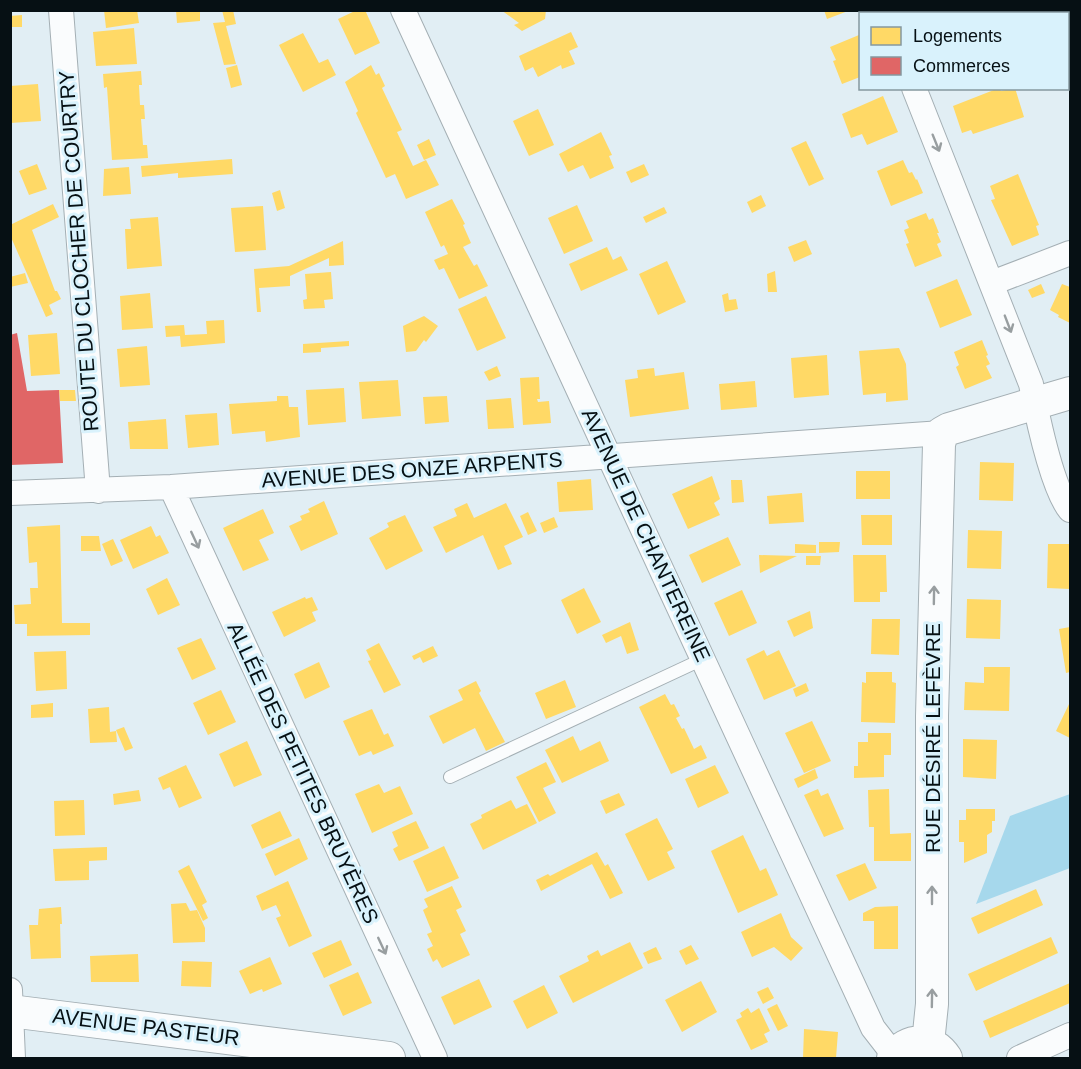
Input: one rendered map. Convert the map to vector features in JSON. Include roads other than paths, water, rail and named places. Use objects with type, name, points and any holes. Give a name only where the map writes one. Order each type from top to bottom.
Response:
[{"type":"street","name":"ROUTE DU CLOCHER DE COURTRY","points":[[61,10],[98,491]]},
{"type":"street","name":"AVENUE DE CHANTEREINE","points":[[403,10],[873,1028],[895,1055]]},
{"type":"street","points":[[915,90],[1031,384],[1038,422],[1061,496],[1071,510]]},
{"type":"street","points":[[992,283],[1071,253]]},
{"type":"street","points":[[942,433],[1071,393]]},
{"type":"street","name":"AVENUE DES ONZE ARPENTS","points":[[10,493],[171,487],[942,433]]},
{"type":"street","name":"RUE DÉSIRÉ LEFÈVRE","points":[[937,1051],[932,1004],[932,716],[937,473],[942,433]]},
{"type":"street","name":"ALLÉE DES PETITES BRUYÈRES","points":[[171,487],[435,1059]]},
{"type":"street","points":[[10,990],[13,1059]]},
{"type":"street","name":"AVENUE PASTEUR","points":[[11,1011],[235,1048],[389,1059]]},
{"type":"street","points":[[1019,1059],[1071,1035]]},
{"type":"street","points":[[895,1055],[911,1043],[937,1051]]},
{"type":"lane","points":[[450,777],[703,659]]}]
